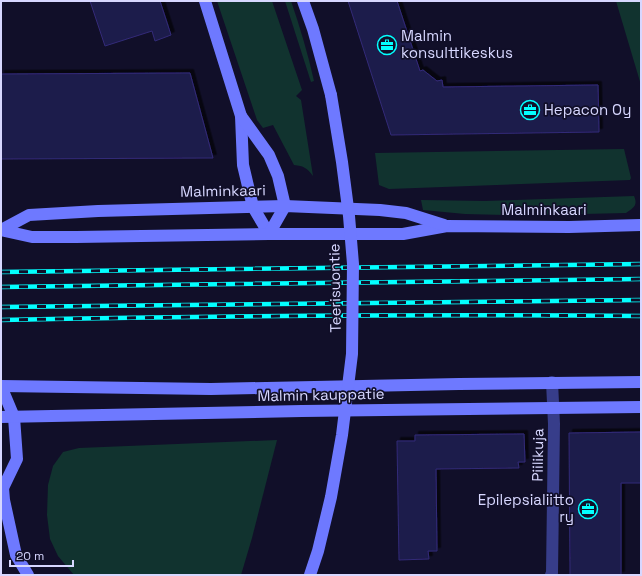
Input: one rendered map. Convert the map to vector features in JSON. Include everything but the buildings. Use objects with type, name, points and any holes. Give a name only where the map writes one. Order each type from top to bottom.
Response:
[{"type":"main road","points":[[205,1],[241,116],[244,164],[253,207],[270,234],[285,206],[278,176],[269,155],[241,116]]},
{"type":"main road","name":"Teerisuontie","points":[[304,1],[331,95],[349,216],[352,264],[352,354],[342,435],[331,497],[318,551],[310,575]]},
{"type":"main road","name":"Malminkaari","points":[[1,230],[29,215],[98,211],[285,206],[380,210],[406,213],[447,226]]},
{"type":"main road","name":"Malminkaari","points":[[1,230],[32,237],[403,234],[447,226],[569,227],[641,225]]},
{"type":"main road","name":"Malmin kauppatie","points":[[1,386],[211,389],[552,382],[641,382]]},
{"type":"main road","points":[[1,386],[14,417],[17,459],[2,486],[16,555],[28,575]]},
{"type":"main road","name":"Malmin kauppatie","points":[[1,417],[302,411],[641,407]]},
{"type":"street","name":"Piilikuja","points":[[551,575],[554,424],[552,382]]},
{"type":"green space","points":[[217,1],[272,1],[302,90],[296,96],[301,100],[313,176],[305,168],[294,165],[273,125],[263,128],[257,120]]},
{"type":"green space","points":[[285,1],[291,1],[304,41],[314,81],[311,82]]},
{"type":"green space","points":[[616,1],[641,1],[641,85]]},
{"type":"green space","points":[[624,149],[631,178],[630,180],[389,189],[379,185],[375,153]]},
{"type":"green space","points":[[634,196],[636,202],[631,210],[626,213],[583,214],[465,214],[423,210],[421,200],[484,201]]},
{"type":"green space","points":[[277,440],[241,575],[74,575],[58,556],[50,539],[47,515],[48,485],[53,466],[63,452],[79,448]]},
{"type":"railway","points":[[1,272],[641,264]]},
{"type":"railway","points":[[1,287],[641,279]]},
{"type":"railway","points":[[1,307],[641,300]]},
{"type":"railway","points":[[1,320],[161,317],[481,315],[641,316]]},
{"type":"place","name":"Malmin konsulttikeskus","points":[[387,45]]},
{"type":"place","name":"Hepacon Oy","points":[[530,110]]},
{"type":"place","name":"Epilepsialiitto ry","points":[[588,509]]}]
